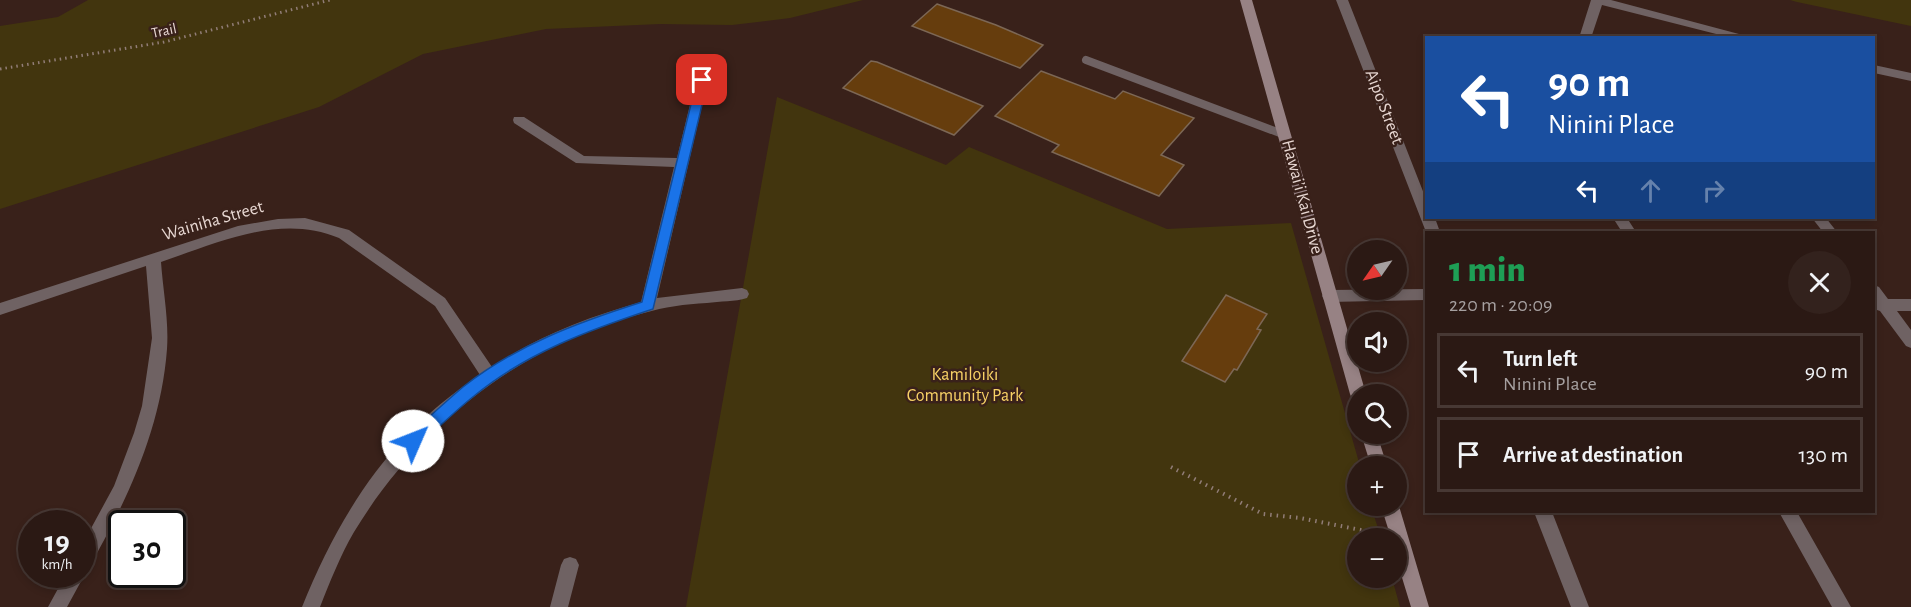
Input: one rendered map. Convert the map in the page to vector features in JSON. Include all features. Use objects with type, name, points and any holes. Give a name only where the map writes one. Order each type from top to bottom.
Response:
[{"type":"main road","name":"Hawai’i Kai Drive","points":[[1246,0],[1355,384]]},
{"type":"main road","points":[[1407,562],[1420,607]]},
{"type":"street","name":"Aipo Street","points":[[1342,0],[1425,211]]},
{"type":"street","points":[[1586,36],[1597,0],[1740,36]]},
{"type":"street","points":[[1875,69],[1911,77]]},
{"type":"street","points":[[648,306],[702,80]]},
{"type":"street","points":[[519,120],[581,160],[681,163]]},
{"type":"street","points":[[1820,219],[1829,231]]},
{"type":"street","name":"Wainiha Street","points":[[0,309],[238,231],[275,223],[310,223],[332,228],[416,283],[440,302],[489,376]]},
{"type":"street","points":[[96,537],[119,494],[136,454],[147,416],[159,348],[153,258]]},
{"type":"street","points":[[311,607],[337,546],[364,501],[383,476],[424,430],[489,376],[569,332],[648,306],[742,294]]},
{"type":"street","points":[[1329,296],[1425,295]]},
{"type":"street","points":[[1878,305],[1911,305]]},
{"type":"street","points":[[1878,305],[1911,342]]},
{"type":"street","points":[[1543,513],[1580,607]]},
{"type":"street","points":[[1789,513],[1842,607]]},
{"type":"street","points":[[559,607],[570,565]]},
{"type":"street","points":[[57,607],[68,588]]},
{"type":"lane","points":[[1086,60],[1285,135]]},
{"type":"path","name":"Trail","points":[[0,69],[164,42],[330,0]]},
{"type":"path","points":[[1171,467],[1263,514],[1353,528]]},
{"type":"green space","points":[[88,0],[863,0],[790,18],[732,25],[660,24],[546,29],[423,54],[319,107],[0,209],[0,26],[58,17]]},
{"type":"green space","points":[[1790,0],[1911,0],[1911,26],[1797,2]]},
{"type":"green space","name":"Kamiloiki Community Park","points":[[777,97],[946,165],[969,147],[1167,229],[1291,223],[1347,420],[1347,444],[1354,444],[1357,456],[1347,456],[1347,516],[1374,516],[1378,528],[1347,528],[1347,588],[1395,588],[1400,607],[686,607]]},
{"type":"building","points":[[937,4],[1043,45],[1020,68],[912,26]]},
{"type":"building","points":[[871,61],[983,106],[954,135],[843,88]]},
{"type":"building","points":[[1041,71],[1115,99],[1123,91],[1194,118],[1161,155],[1184,165],[1159,196],[1052,152],[1059,145],[995,116]]},
{"type":"building","points":[[1226,295],[1267,314],[1257,329],[1261,330],[1237,370],[1234,369],[1225,382],[1182,361]]},
{"type":"route","points":[[413,441],[446,409],[489,376],[518,358],[595,321],[648,306],[702,80]]}]
